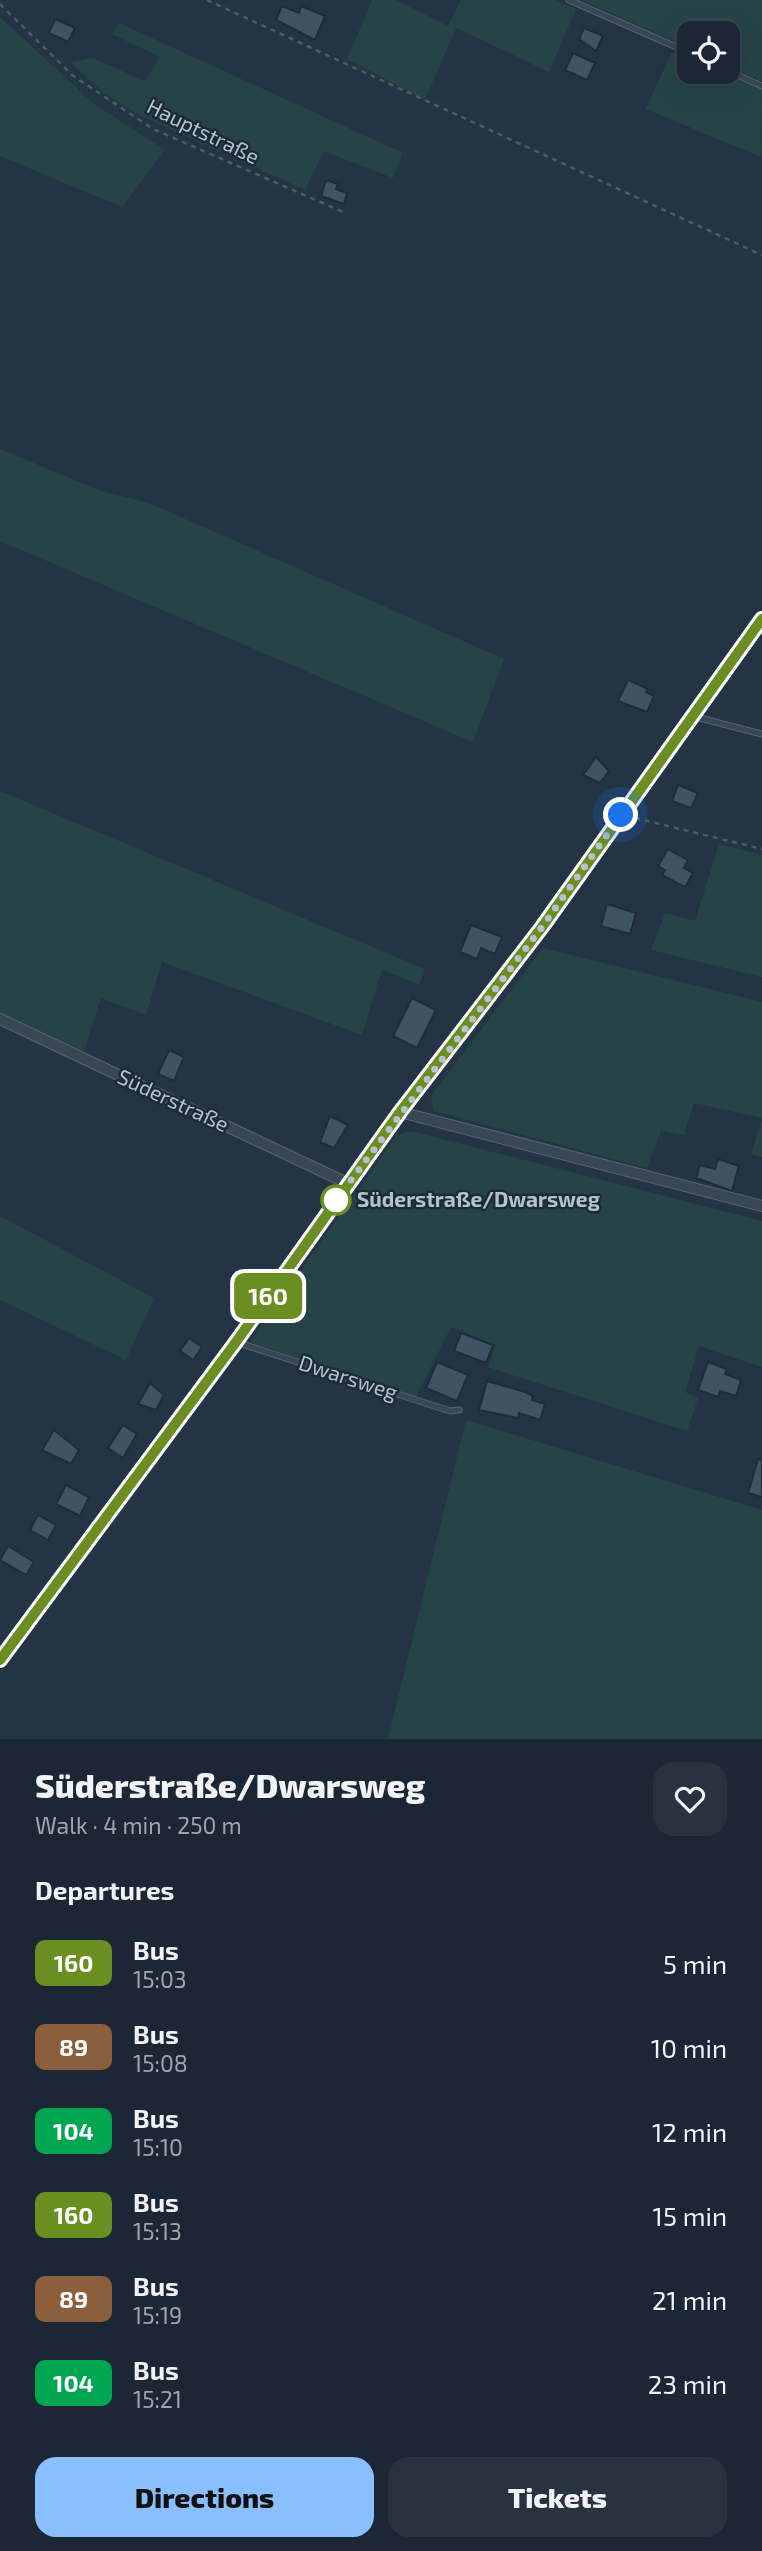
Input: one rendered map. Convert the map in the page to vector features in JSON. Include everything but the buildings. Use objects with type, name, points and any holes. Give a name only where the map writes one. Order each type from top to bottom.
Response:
[{"type":"street","points":[[0,1660],[236,1342],[347,1183],[542,927],[762,619]]},
{"type":"street","name":"Süderstraße","points":[[0,1019],[347,1183]]},
{"type":"street","points":[[400,1112],[762,1206]]},
{"type":"lane","points":[[569,0],[677,47]]},
{"type":"lane","points":[[740,76],[762,86]]},
{"type":"lane","points":[[692,716],[762,734]]},
{"type":"lane","name":"Dwarsweg","points":[[236,1342],[450,1411],[459,1410]]},
{"type":"path","points":[[207,0],[762,255]]},
{"type":"path","name":"Hauptstraße","points":[[0,4],[72,75],[153,129],[343,212]]},
{"type":"path","points":[[621,815],[762,849]]},
{"type":"green space","points":[[372,0],[396,0],[448,26],[461,0],[556,0],[576,9],[549,72],[456,28],[425,100],[347,59]]},
{"type":"green space","points":[[582,0],[762,0],[762,81],[740,71],[740,21],[677,21],[677,43]]},
{"type":"green space","points":[[0,17],[94,104],[165,150],[122,207],[0,156]]},
{"type":"green space","points":[[119,23],[403,153],[393,178],[324,151],[305,190],[141,116],[104,93],[70,62],[92,58],[145,81],[160,57],[112,34]]},
{"type":"green space","points":[[671,53],[677,55],[677,84],[740,84],[740,81],[762,90],[761,157],[646,109]]},
{"type":"green space","points":[[0,449],[101,491],[149,503],[504,659],[473,742],[0,541]]},
{"type":"green space","points":[[0,791],[425,969],[419,985],[382,969],[362,1035],[162,962],[146,1015],[101,998],[83,1054],[0,1015]]},
{"type":"green space","points":[[719,844],[762,855],[762,977],[651,950],[665,913],[695,921]]},
{"type":"green space","points":[[543,948],[762,1002],[762,1118],[694,1103],[684,1135],[661,1131],[647,1168],[434,1111],[431,1096]]},
{"type":"green space","points":[[762,1119],[762,1157],[751,1154]]},
{"type":"green space","points":[[411,1131],[762,1221],[762,1367],[699,1346],[685,1392],[698,1398],[687,1431],[488,1367],[496,1345],[451,1327],[416,1397],[250,1342],[397,1135]]},
{"type":"green space","points":[[0,1216],[154,1298],[126,1360],[0,1300]]},
{"type":"green space","points":[[466,1420],[762,1510],[762,1739],[388,1739]]},
{"type":"bus line","name":"160","points":[[0,1660],[236,1342],[347,1183],[542,927],[762,619]]},
{"type":"place","name":"Süderstraße/Dwarsweg","points":[[336,1200]]},
{"type":"route","points":[[336,1200],[542,927],[621,815]]}]
